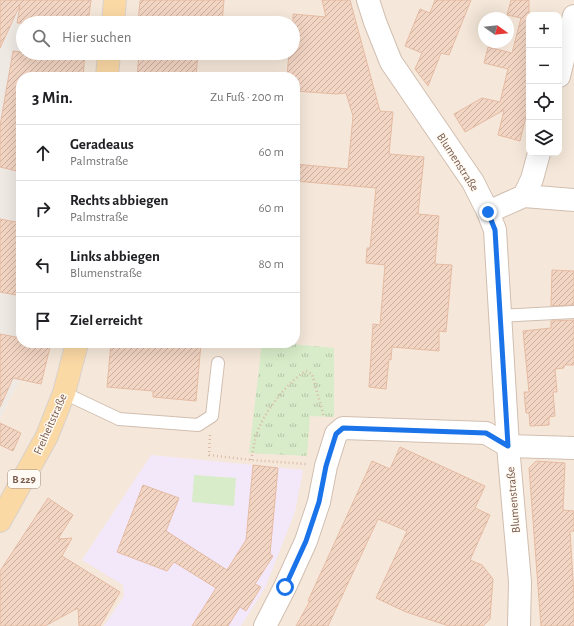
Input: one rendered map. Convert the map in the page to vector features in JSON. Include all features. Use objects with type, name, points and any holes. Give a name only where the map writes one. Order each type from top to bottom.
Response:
[{"type":"main road","points":[[114,16],[115,0]]},
{"type":"main road","points":[[107,72],[108,60]]},
{"type":"main road","name":"Freiheitstraße","points":[[0,521],[48,436],[64,393],[77,348]]},
{"type":"street","name":"Blumenstraße","points":[[368,0],[391,62],[473,182],[495,230],[508,446],[520,582],[519,626]]},
{"type":"street","points":[[562,64],[574,16]]},
{"type":"street","points":[[524,196],[532,179],[538,156]]},
{"type":"street","points":[[488,212],[524,196],[574,200]]},
{"type":"street","points":[[265,626],[306,541],[319,502],[326,466],[336,434],[343,428],[486,433],[508,446],[574,448]]},
{"type":"lane","points":[[500,316],[574,312]]},
{"type":"lane","points":[[64,393],[119,419],[198,425],[212,416],[218,363]]},
{"type":"path","points":[[251,460],[256,434],[264,418],[285,388],[306,371],[312,374],[323,415],[336,434]]},
{"type":"path","points":[[211,430],[209,455],[326,466]]},
{"type":"shaded area","points":[[0,0],[77,0],[39,16],[16,16],[16,60],[22,60],[21,72],[16,72],[16,348],[24,348],[30,361],[0,418]]},
{"type":"shaded area","points":[[77,0],[574,0],[574,626],[0,626],[0,418],[30,361],[31,348],[300,348],[300,72],[68,72],[69,60],[300,60],[300,16],[75,16]]},
{"type":"shaded area","points":[[151,455],[303,470],[295,512],[265,588],[241,626],[104,626],[124,596],[123,585],[82,560]]},
{"type":"green space","points":[[300,345],[334,348],[334,417],[310,416],[307,456],[249,453],[261,348],[300,348]]},
{"type":"green space","points":[[194,475],[236,478],[234,506],[192,502]]},
{"type":"building","points":[[0,0],[91,0],[89,16],[18,16],[20,5],[0,48]]},
{"type":"building","points":[[224,0],[223,16],[139,16],[140,1]]},
{"type":"building","points":[[322,0],[350,0],[380,111],[393,112],[389,154],[424,157],[418,214],[439,216],[435,264],[452,265],[446,332],[439,331],[439,351],[392,347],[391,360],[389,359],[386,389],[369,387],[373,324],[380,325],[385,265],[366,263],[367,248],[370,248],[376,188],[300,181],[300,164],[348,169],[353,116],[346,93],[336,94],[300,91],[300,72],[287,72],[288,60],[300,60],[300,16],[293,16],[293,14],[326,17]]},
{"type":"building","points":[[435,0],[471,0],[449,55],[441,53],[428,86],[415,69],[422,53],[405,46],[420,9],[430,13]]},
{"type":"building","points":[[511,0],[529,0],[529,12],[526,12],[526,116],[520,141],[498,135],[504,110],[465,132],[454,114],[482,98],[500,102],[508,69],[484,63],[488,48],[512,53],[521,18],[514,16],[514,12],[508,12]]},
{"type":"building","points":[[13,51],[16,51],[16,60],[84,60],[83,72],[16,72],[16,171],[0,167],[0,126]]},
{"type":"building","points":[[138,60],[197,60],[196,72],[137,72]]},
{"type":"building","points":[[0,219],[16,222],[16,295],[0,292]]},
{"type":"building","points":[[552,270],[574,271],[574,305],[551,306]]},
{"type":"building","points":[[574,320],[574,365],[564,365],[564,368],[555,369],[557,392],[553,392],[555,416],[549,417],[549,425],[530,426],[529,413],[526,413],[524,392],[529,392],[523,331],[551,328],[551,321]]},
{"type":"building","points":[[0,334],[16,337],[16,348],[50,348],[41,384],[13,378],[0,407]]},
{"type":"building","points":[[111,348],[201,348],[196,401],[153,397],[153,391],[107,387]]},
{"type":"building","points":[[0,423],[21,433],[13,451],[0,445]]},
{"type":"building","points":[[400,447],[485,486],[475,508],[490,515],[470,560],[482,565],[493,579],[490,619],[483,626],[449,626],[406,612],[376,598],[407,531],[378,519],[328,626],[296,626],[310,601],[308,601],[372,461],[390,469]]},
{"type":"building","points":[[536,461],[565,463],[563,510],[574,511],[574,531],[570,531],[574,596],[574,626],[541,626],[529,468]]},
{"type":"building","points":[[253,465],[278,468],[270,554],[273,556],[255,584],[261,587],[246,611],[240,607],[228,626],[192,626],[216,588],[174,562],[167,571],[117,552],[143,485],[179,498],[166,531],[227,570],[246,540]]},
{"type":"building","points":[[48,498],[73,515],[58,539],[72,538],[62,556],[120,592],[100,626],[79,626],[78,608],[45,626],[0,626],[0,571]]},
{"type":"route","points":[[285,587],[306,541],[319,502],[326,466],[336,434],[343,428],[486,433],[508,446],[498,264],[495,230],[488,212]]}]
